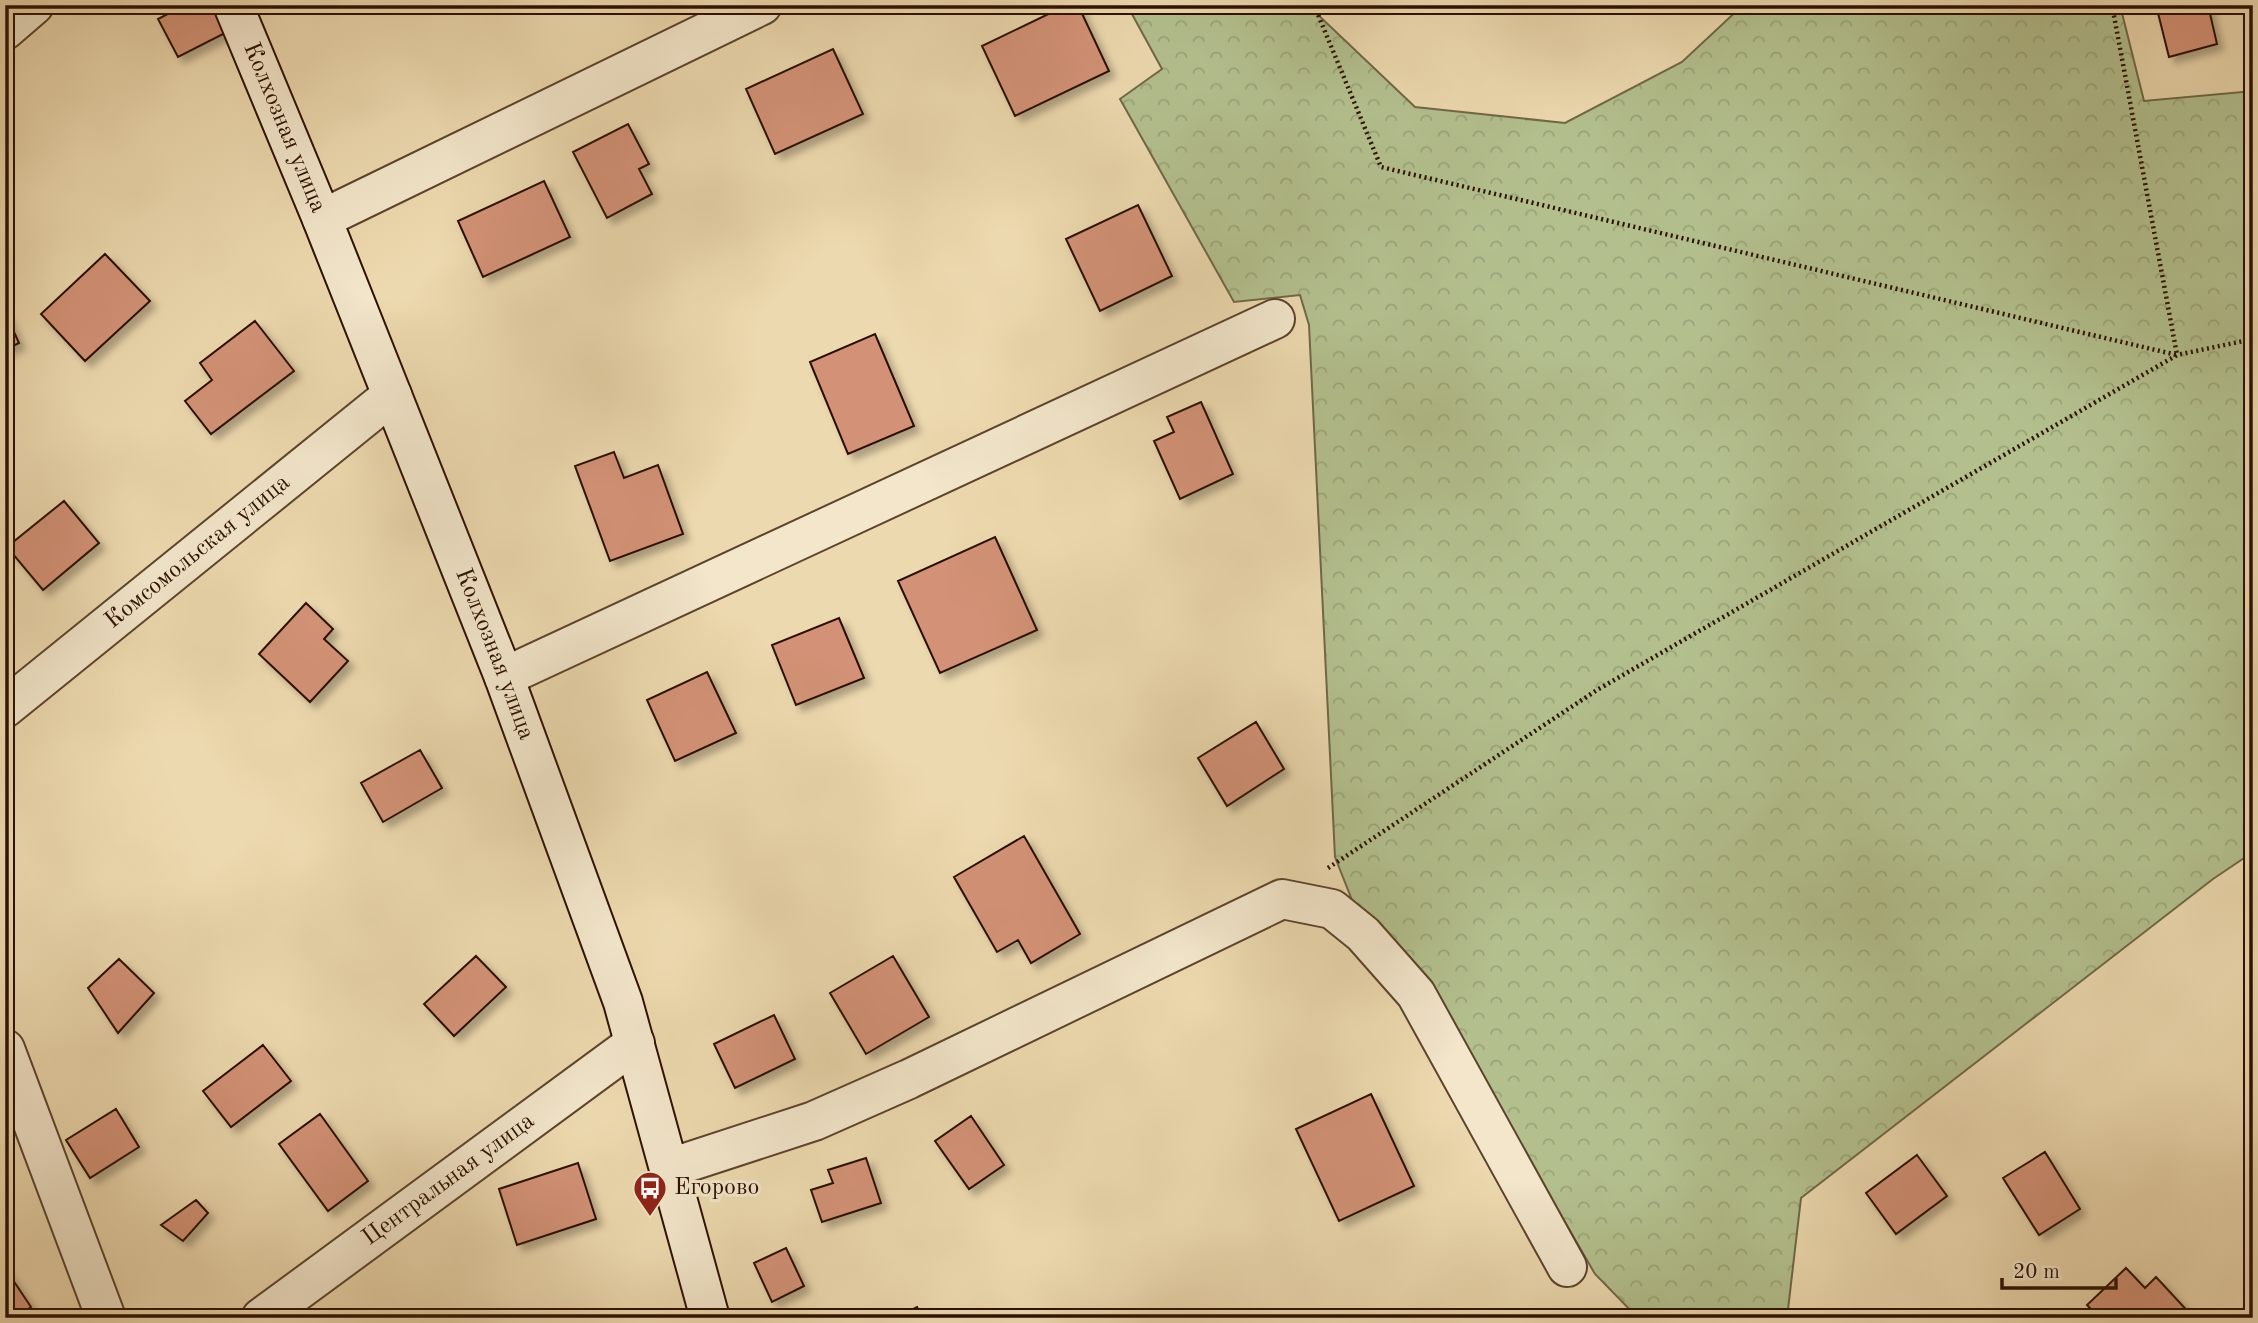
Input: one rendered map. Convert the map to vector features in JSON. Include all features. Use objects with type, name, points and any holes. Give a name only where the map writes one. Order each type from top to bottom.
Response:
[{"type":"street","points":[[5,30],[34,5]]},
{"type":"street","name":"Колхозная улица","points":[[233,5],[322,219],[504,677],[623,1002],[710,1318]]},
{"type":"street","points":[[322,219],[762,5]]},
{"type":"street","points":[[504,677],[1275,318]]},
{"type":"street","name":"Комсомольская улица","points":[[5,708],[392,395]]},
{"type":"street","points":[[670,1168],[814,1121],[909,1079],[1282,899],[1332,909],[1363,934],[1416,994],[1567,1267]]},
{"type":"street","name":"Центральная улица","points":[[261,1318],[635,1042]]},
{"type":"street","points":[[5,1049],[106,1318]]},
{"type":"path","points":[[1314,5],[1381,167],[2177,355]]},
{"type":"path","points":[[2112,5],[2177,355]]},
{"type":"path","points":[[1282,899],[1597,690],[2177,355],[2253,339]]},
{"type":"green space","points":[[1127,5],[1311,5],[1315,12],[1415,107],[1565,123],[1682,62],[1743,5],[2120,5],[2144,101],[2253,91],[2253,852],[2213,879],[1801,1198],[1787,1318],[1638,1318],[1595,1274],[1425,980],[1352,900],[1335,857],[1309,325],[1300,295],[1234,302],[1120,99],[1162,69]]},
{"type":"building","points":[[185,5],[214,5],[227,32],[178,57],[158,19]]},
{"type":"building","points":[[1067,5],[1078,5],[1109,71],[1015,116],[982,46]]},
{"type":"building","points":[[2156,5],[2208,5],[2217,44],[2169,57]]},
{"type":"building","points":[[833,49],[863,114],[775,154],[746,89]]},
{"type":"building","points":[[628,124],[649,164],[639,169],[652,194],[607,218],[573,152]]},
{"type":"building","points":[[544,181],[570,237],[483,277],[458,221]]},
{"type":"building","points":[[1138,205],[1172,276],[1100,311],[1066,239]]},
{"type":"building","points":[[105,254],[150,301],[85,361],[41,314]]},
{"type":"building","points":[[5,312],[19,343],[5,350]]},
{"type":"building","points":[[255,321],[294,371],[211,434],[185,401],[212,380],[200,363]]},
{"type":"building","points":[[875,334],[914,426],[848,454],[810,362]]},
{"type":"building","points":[[1201,402],[1233,474],[1180,499],[1154,441],[1174,432],[1167,417]]},
{"type":"building","points":[[614,452],[624,478],[658,465],[683,534],[610,561],[575,466]]},
{"type":"building","points":[[64,501],[99,543],[43,590],[7,547]]},
{"type":"building","points":[[995,537],[1037,630],[940,673],[898,581]]},
{"type":"building","points":[[306,603],[333,629],[324,639],[348,661],[310,702],[259,654]]},
{"type":"building","points":[[839,618],[864,678],[796,705],[772,645]]},
{"type":"building","points":[[707,672],[736,733],[675,761],[647,700]]},
{"type":"building","points":[[1256,722],[1284,769],[1227,806],[1198,758]]},
{"type":"building","points":[[420,750],[442,788],[383,822],[361,783]]},
{"type":"building","points":[[1024,836],[1080,934],[1031,963],[1018,940],[997,952],[954,877]]},
{"type":"building","points":[[476,956],[506,987],[454,1036],[424,1004]]},
{"type":"building","points":[[893,956],[929,1017],[866,1054],[830,993]]},
{"type":"building","points":[[119,959],[154,993],[118,1033],[88,988]]},
{"type":"building","points":[[774,1015],[795,1059],[735,1088],[714,1044]]},
{"type":"building","points":[[263,1045],[291,1081],[231,1127],[203,1091]]},
{"type":"building","points":[[1371,1094],[1414,1186],[1339,1221],[1296,1129]]},
{"type":"building","points":[[116,1109],[139,1147],[90,1178],[66,1140]]},
{"type":"building","points":[[320,1114],[368,1181],[328,1211],[279,1144]]},
{"type":"building","points":[[971,1116],[1004,1165],[969,1189],[935,1141]]},
{"type":"building","points":[[2045,1152],[2080,1209],[2039,1235],[2003,1178]]},
{"type":"building","points":[[1917,1155],[1947,1196],[1896,1234],[1866,1193]]},
{"type":"building","points":[[866,1158],[881,1203],[822,1222],[811,1190],[833,1183],[828,1170]]},
{"type":"building","points":[[578,1163],[596,1219],[517,1245],[499,1189]]},
{"type":"building","points":[[196,1200],[208,1213],[183,1241],[161,1225]]},
{"type":"building","points":[[786,1248],[804,1286],[772,1302],[754,1263]]},
{"type":"building","points":[[5,1268],[31,1307],[16,1318],[5,1318]]},
{"type":"building","points":[[2126,1268],[2145,1288],[2156,1277],[2194,1318],[2099,1318],[2087,1305]]},
{"type":"building","points":[[917,1307],[922,1318],[895,1318]]},
{"type":"building","points":[[878,1310],[882,1318],[862,1318]]},
{"type":"place","name":"Егорово","points":[[650,1218]]}]
